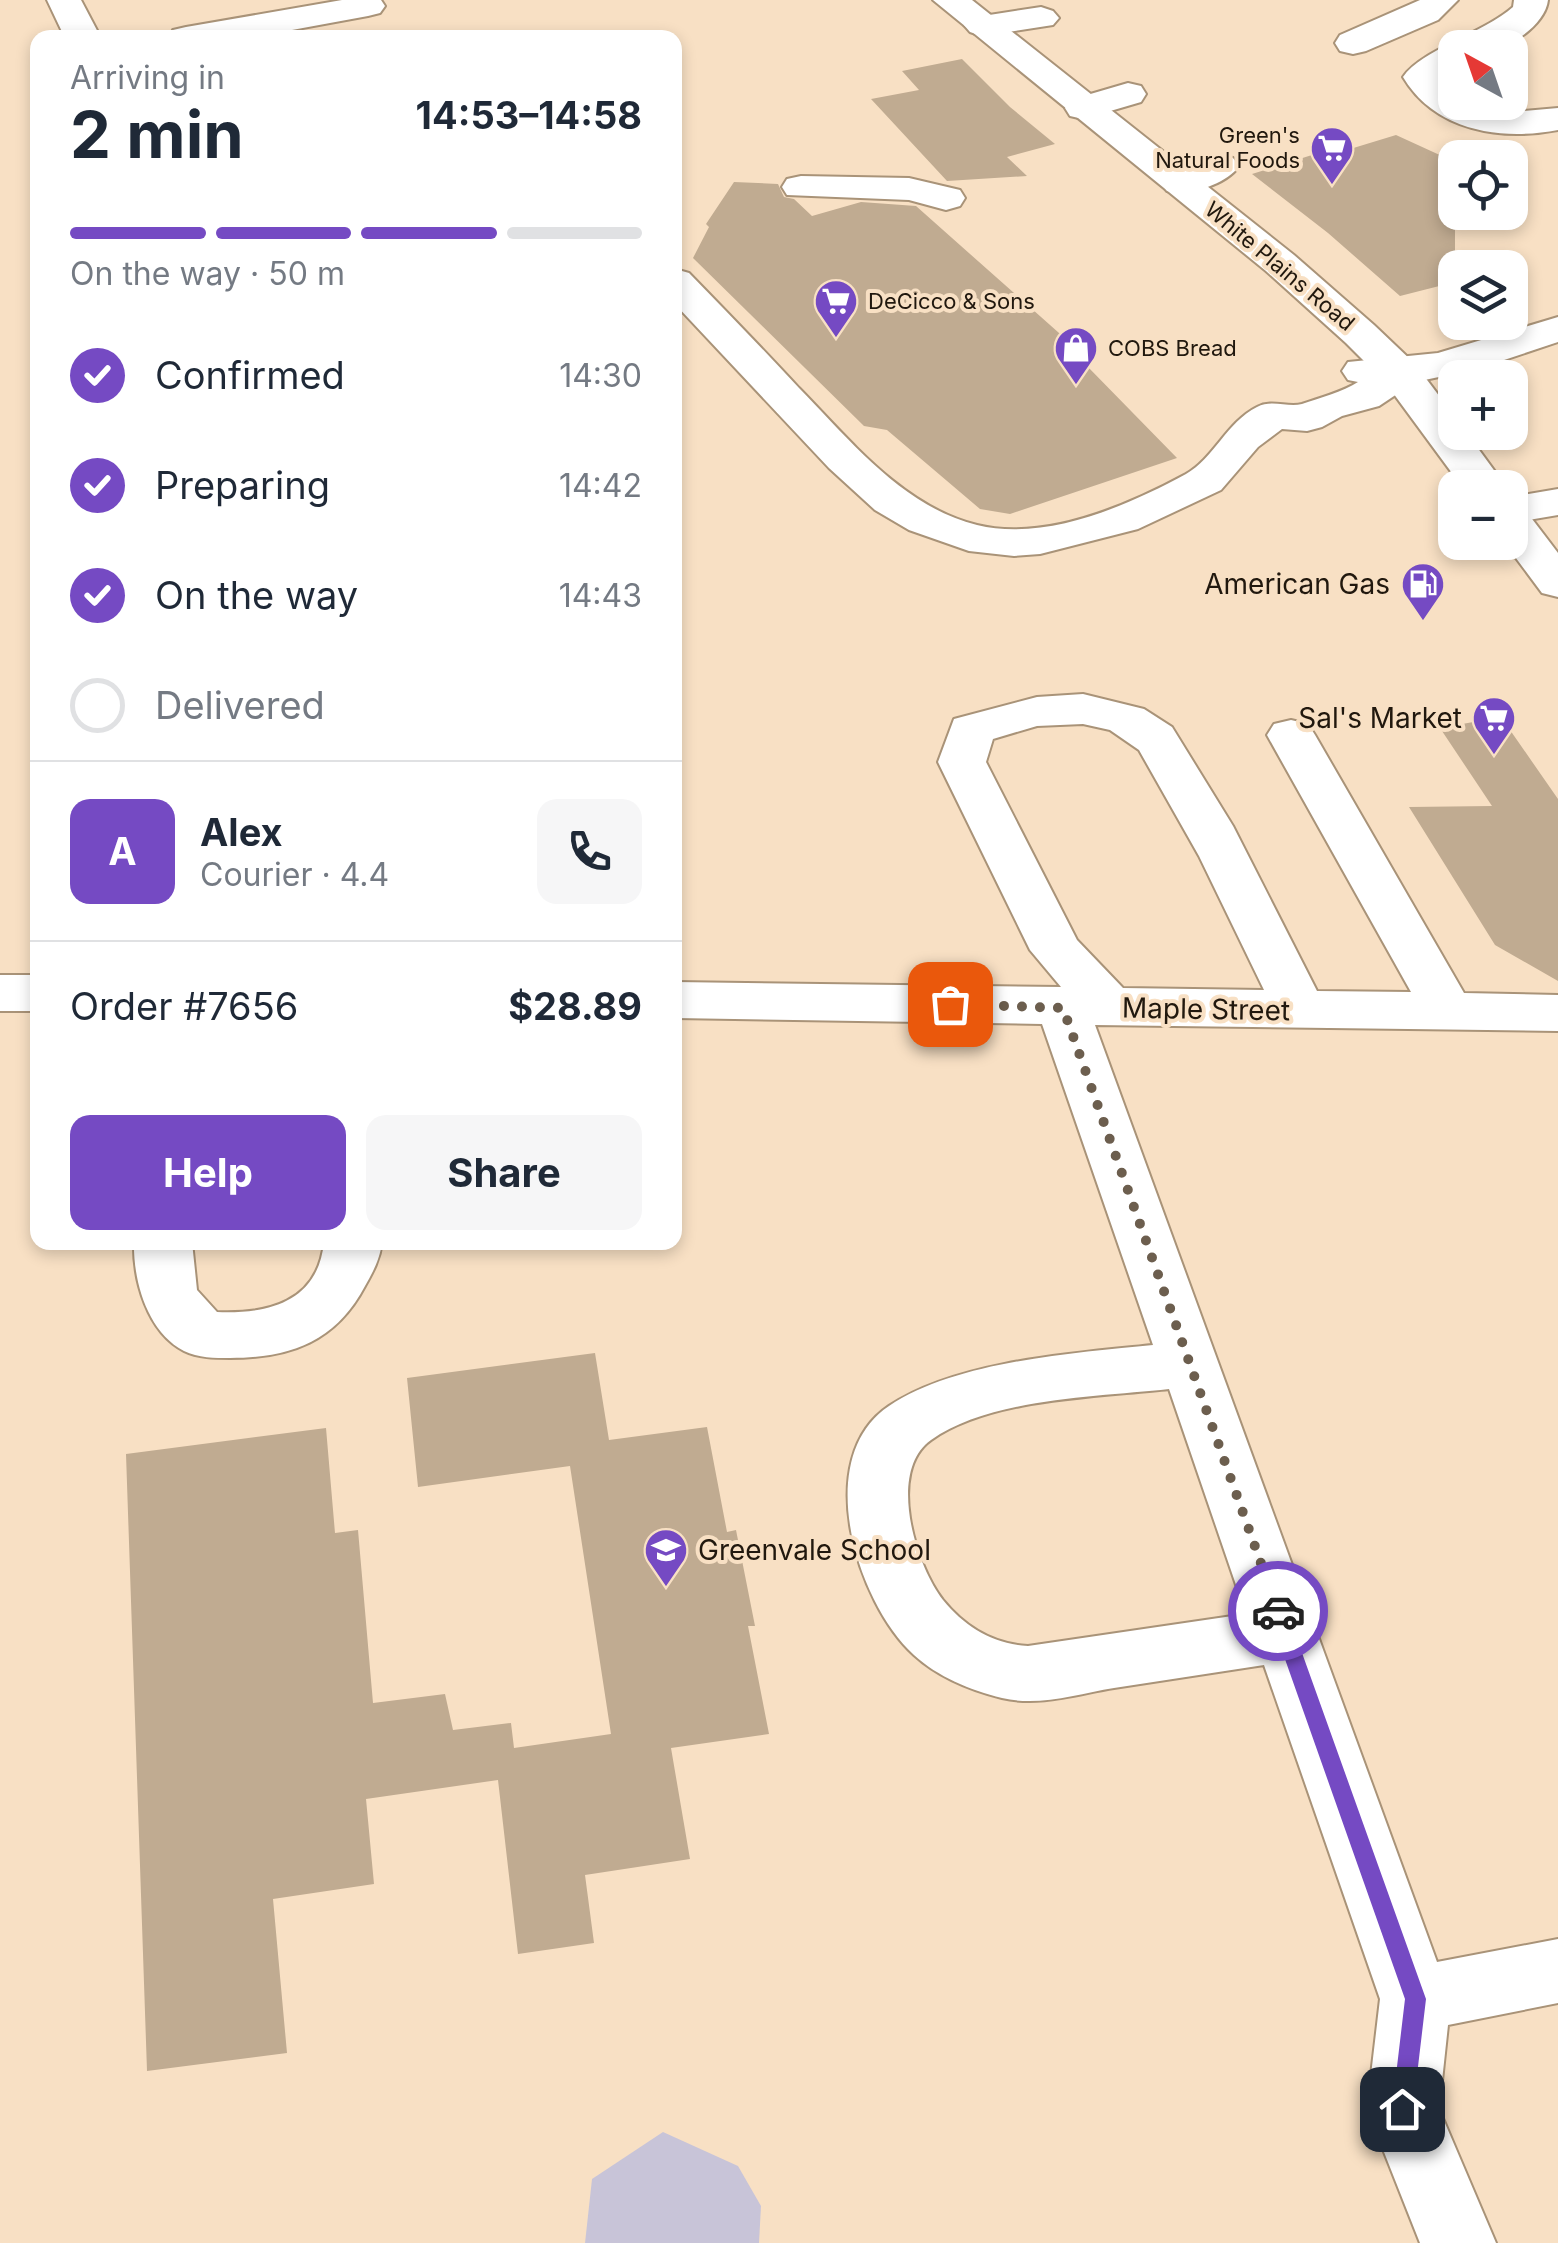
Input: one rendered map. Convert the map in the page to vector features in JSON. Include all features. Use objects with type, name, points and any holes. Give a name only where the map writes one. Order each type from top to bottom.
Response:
[{"type":"street","points":[[64,0],[79,30]]},
{"type":"street","name":"White Plains Road","points":[[950,0],[1280,263],[1400,374],[1472,470]]},
{"type":"street","points":[[1353,43],[1426,13],[1441,0]]},
{"type":"street","points":[[1504,30],[1530,10],[1531,0]]},
{"type":"street","points":[[227,30],[366,3],[385,30]]},
{"type":"street","points":[[982,25],[1041,18]]},
{"type":"street","points":[[1438,66],[1421,77],[1438,97]]},
{"type":"street","points":[[1083,108],[1128,94]]},
{"type":"street","points":[[1476,120],[1493,126],[1525,126],[1558,119]]},
{"type":"street","points":[[1180,183],[1220,166]]},
{"type":"street","points":[[801,187],[908,189],[946,198]]},
{"type":"street","points":[[682,288],[844,460],[890,501],[969,538],[1014,543],[1040,541],[1122,520],[1206,481],[1258,427],[1308,418],[1327,407],[1364,397],[1400,374],[1442,367],[1558,329]]},
{"type":"street","points":[[1528,507],[1558,502]]},
{"type":"street","points":[[1528,543],[1558,582]]},
{"type":"street","points":[[1300,1010],[1192,795],[1150,732],[1118,715],[1057,708],[1006,716],[971,730],[962,762],[1087,1008],[1189,1364],[1415,1999],[1402,2109],[1458,2243]]},
{"type":"street","points":[[1291,735],[1448,1012]]},
{"type":"street","points":[[0,993],[30,993]]},
{"type":"street","name":"Maple Street","points":[[682,1000],[1558,1013]]},
{"type":"street","points":[[163,1250],[162,1275],[174,1306],[202,1334],[260,1338],[323,1310],[353,1250]]},
{"type":"street","points":[[1189,1364],[982,1392],[944,1404],[909,1422],[887,1445],[878,1474],[878,1512],[906,1604],[963,1656],[1003,1671],[1047,1672],[1286,1635]]},
{"type":"street","points":[[1415,1999],[1558,1971]]},
{"type":"shaded area","points":[[663,2132],[738,2166],[761,2206],[759,2243],[585,2243],[592,2179]]},
{"type":"building","points":[[962,59],[1010,107],[1055,144],[1007,157],[1027,176],[947,181],[871,99],[919,90],[902,71]]},
{"type":"building","points":[[1396,135],[1438,154],[1438,230],[1455,230],[1455,250],[1438,250],[1438,286],[1400,296],[1252,174],[1331,149],[1337,153]]},
{"type":"building","points":[[734,182],[778,184],[784,197],[794,199],[812,216],[861,202],[916,206],[1086,357],[1087,366],[1177,458],[1010,514],[980,509],[887,430],[864,426],[693,258],[709,227],[706,224]]},
{"type":"building","points":[[1501,717],[1558,799],[1558,981],[1495,945],[1409,807],[1492,806],[1440,728]]},
{"type":"building","points":[[595,1353],[609,1440],[707,1427],[727,1532],[736,1530],[755,1626],[748,1626],[769,1734],[671,1748],[690,1859],[585,1875],[594,1943],[518,1954],[498,1780],[366,1799],[374,1884],[273,1899],[287,2053],[147,2071],[126,1454],[326,1428],[335,1533],[358,1530],[373,1703],[445,1694],[453,1730],[511,1723],[514,1748],[611,1734],[570,1466],[418,1487],[407,1378]]},
{"type":"way so far","points":[[950,1004],[1063,1008],[1278,1611]]},
{"type":"place","name":"Green's Natural Foods","points":[[1332,186]]},
{"type":"place","name":"DeCicco & Sons","points":[[836,339]]},
{"type":"place","name":"COBS Bread","points":[[1076,386]]},
{"type":"place","name":"American Gas","points":[[1423,622]]},
{"type":"place","name":"Sal's Market","points":[[1494,756]]},
{"type":"place","name":"Greenvale School","points":[[666,1588]]},
{"type":"route","points":[[1278,1611],[1415,1999],[1402,2109]]}]
